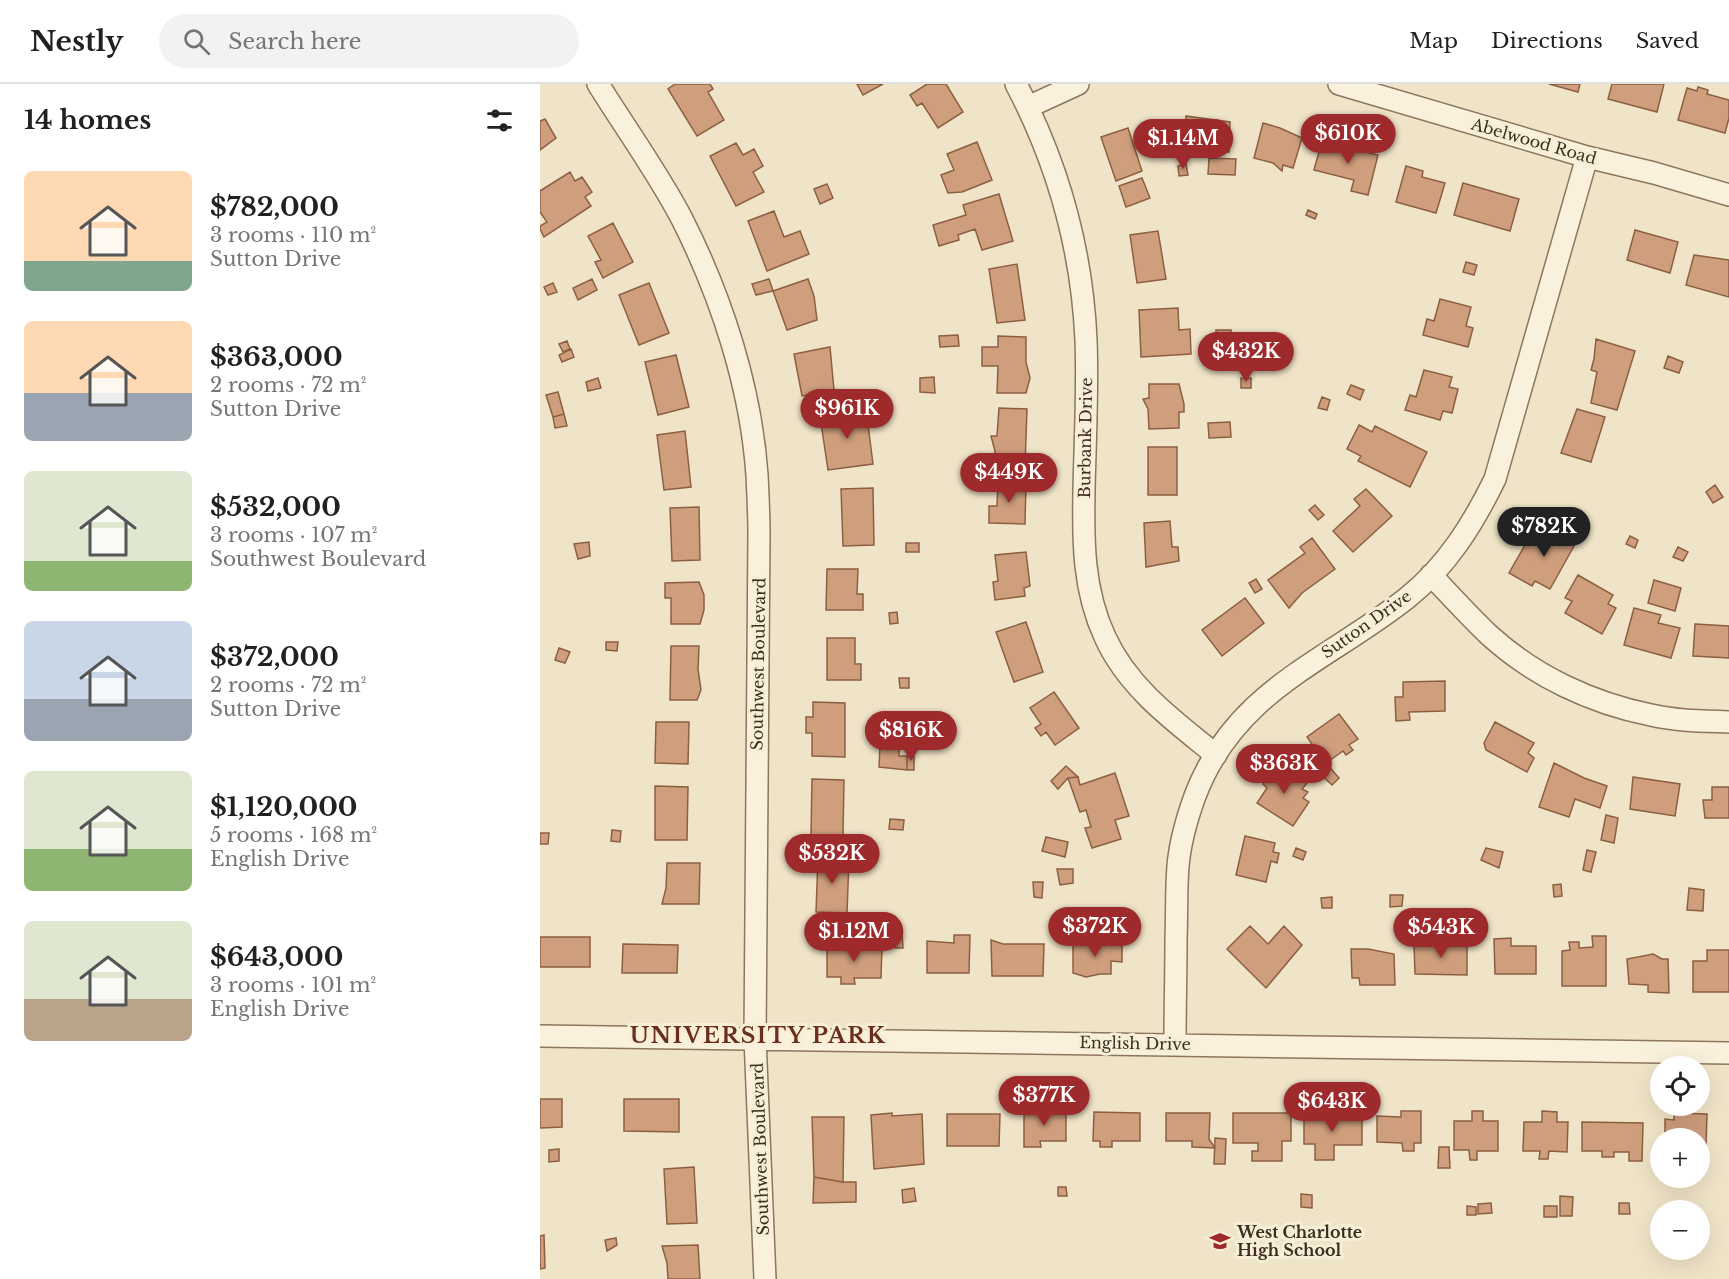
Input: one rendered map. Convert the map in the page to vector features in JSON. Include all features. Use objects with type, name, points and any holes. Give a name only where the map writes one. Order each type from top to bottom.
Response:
[{"type":"street","name":"Southwest Boulevard","points":[[598,84],[682,220],[722,312],[748,409],[757,474],[759,534],[755,1038],[765,1279]]},
{"type":"street","name":"Burbank Drive","points":[[1016,84],[1049,156],[1068,217],[1080,279],[1086,341],[1083,538],[1091,599],[1105,638],[1134,683],[1162,712],[1216,755]]},
{"type":"street","points":[[1028,107],[1078,84]]},
{"type":"street","name":"Abelwood Road","points":[[1339,84],[1729,195]]},
{"type":"street","name":"Sutton Drive","points":[[1175,1044],[1178,865],[1195,797],[1216,755],[1247,714],[1300,669],[1408,597],[1455,549],[1478,515],[1495,479],[1587,156]]},
{"type":"street","points":[[1431,575],[1488,634],[1506,649],[1526,664],[1568,688],[1605,704],[1653,716],[1729,722]]},
{"type":"street","name":"English Drive","points":[[540,1036],[1729,1053]]},
{"type":"building","points":[[675,84],[710,84],[713,89],[708,92],[724,120],[697,136],[668,89]]},
{"type":"building","points":[[857,84],[883,84],[863,95]]},
{"type":"building","points":[[927,84],[946,84],[963,112],[938,128],[922,103],[917,106],[910,95]]},
{"type":"building","points":[[1549,84],[1580,84],[1578,92]]},
{"type":"building","points":[[1612,84],[1664,84],[1657,112],[1608,99]]},
{"type":"building","points":[[1698,87],[1708,90],[1707,94],[1729,100],[1729,118],[1725,133],[1678,120],[1687,88],[1697,91]]},
{"type":"building","points":[[1186,116],[1230,122],[1229,152],[1203,151],[1203,157],[1191,157],[1191,151],[1185,151]]},
{"type":"building","points":[[545,119],[556,138],[540,150],[540,121]]},
{"type":"building","points":[[1263,123],[1302,138],[1293,168],[1283,165],[1282,171],[1273,163],[1254,158]]},
{"type":"building","points":[[1128,128],[1142,171],[1116,181],[1101,137]]},
{"type":"building","points":[[1322,141],[1378,155],[1368,195],[1351,191],[1354,180],[1314,170]]},
{"type":"building","points":[[977,142],[992,180],[962,192],[948,193],[941,175],[954,170],[947,154]]},
{"type":"building","points":[[736,143],[743,155],[754,149],[763,166],[753,172],[764,192],[736,206],[710,156]]},
{"type":"building","points":[[1209,158],[1236,159],[1235,175],[1208,174]]},
{"type":"building","points":[[1186,164],[1188,175],[1179,176],[1178,166]]},
{"type":"building","points":[[1406,166],[1423,171],[1422,177],[1445,183],[1436,213],[1396,202]]},
{"type":"building","points":[[570,172],[575,181],[582,177],[592,192],[585,197],[591,206],[544,237],[540,226],[547,222],[540,212],[540,191]]},
{"type":"building","points":[[1142,178],[1150,198],[1126,207],[1119,186]]},
{"type":"building","points":[[1463,183],[1519,199],[1510,231],[1454,215]]},
{"type":"building","points":[[827,184],[833,198],[820,204],[814,189]]},
{"type":"building","points":[[999,194],[1013,241],[982,250],[975,229],[958,235],[959,240],[939,246],[933,225],[966,215],[963,205]]},
{"type":"building","points":[[1308,210],[1317,214],[1315,219],[1306,215]]},
{"type":"building","points":[[774,211],[784,237],[800,231],[809,254],[767,271],[748,221]]},
{"type":"building","points":[[613,223],[633,262],[603,278],[595,262],[601,260],[588,236]]},
{"type":"building","points":[[1635,230],[1678,242],[1670,273],[1627,260]]},
{"type":"building","points":[[1158,231],[1166,279],[1137,283],[1130,235]]},
{"type":"building","points":[[1694,255],[1729,260],[1729,297],[1686,285]]},
{"type":"building","points":[[1466,262],[1477,265],[1474,275],[1463,272]]},
{"type":"building","points":[[1017,264],[1025,320],[997,323],[989,269]]},
{"type":"building","points":[[592,279],[597,290],[578,300],[573,288]]},
{"type":"building","points":[[769,279],[773,291],[756,295],[752,284]]},
{"type":"building","points":[[808,279],[814,296],[817,320],[787,330],[773,291]]},
{"type":"building","points":[[553,283],[557,292],[548,295],[544,287]]},
{"type":"building","points":[[649,283],[669,333],[639,345],[619,295]]},
{"type":"building","points":[[1440,299],[1471,307],[1466,326],[1473,328],[1468,347],[1423,335],[1427,319],[1434,321]]},
{"type":"building","points":[[1178,308],[1179,330],[1190,329],[1191,354],[1141,357],[1139,310]]},
{"type":"building","points":[[1216,330],[1231,330],[1231,352],[1216,352]]},
{"type":"building","points":[[958,335],[959,346],[940,347],[939,336]]},
{"type":"building","points":[[998,336],[1026,337],[1026,362],[1030,378],[1026,393],[997,393],[998,366],[982,366],[982,347],[998,347]]},
{"type":"building","points":[[1596,339],[1635,351],[1617,410],[1591,403],[1597,372],[1591,370]]},
{"type":"building","points":[[567,341],[570,349],[563,352],[559,344]]},
{"type":"building","points":[[830,347],[834,390],[802,396],[794,354]]},
{"type":"building","points":[[571,349],[574,357],[562,362],[559,355]]},
{"type":"building","points":[[1241,352],[1264,352],[1264,369],[1241,368]]},
{"type":"building","points":[[676,355],[689,407],[658,415],[645,362]]},
{"type":"building","points":[[1668,356],[1683,362],[1679,373],[1664,368]]},
{"type":"building","points":[[1424,370],[1452,377],[1449,387],[1458,389],[1452,413],[1443,411],[1440,420],[1405,410],[1410,395],[1416,397]]},
{"type":"building","points":[[934,377],[935,393],[920,392],[920,378]]},
{"type":"building","points":[[598,378],[601,388],[588,391],[586,382]]},
{"type":"building","points":[[1241,378],[1251,378],[1251,388],[1241,388]]},
{"type":"building","points":[[1149,384],[1179,384],[1184,412],[1179,412],[1179,428],[1149,429],[1148,409],[1143,399],[1149,398]]},
{"type":"building","points":[[1351,385],[1364,390],[1360,400],[1347,394]]},
{"type":"building","points":[[558,392],[564,414],[553,417],[546,395]]},
{"type":"building","points":[[1322,397],[1330,400],[1327,410],[1318,408]]},
{"type":"building","points":[[999,408],[1027,409],[1025,467],[995,465],[995,451],[991,436],[997,436]]},
{"type":"building","points":[[866,409],[873,464],[828,470],[820,416]]},
{"type":"building","points":[[1577,409],[1605,417],[1591,462],[1561,453]]},
{"type":"building","points":[[564,414],[567,426],[555,428],[553,417]]},
{"type":"building","points":[[1230,422],[1231,437],[1209,438],[1208,423]]},
{"type":"building","points":[[1359,425],[1372,432],[1375,426],[1427,452],[1410,487],[1358,461],[1361,456],[1347,449]]},
{"type":"building","points":[[685,431],[691,487],[664,490],[657,435]]},
{"type":"building","points":[[1148,447],[1177,447],[1177,495],[1148,495]]},
{"type":"building","points":[[998,481],[1026,482],[1025,524],[989,523],[989,506],[997,506]]},
{"type":"building","points":[[1715,485],[1723,497],[1713,503],[1706,492]]},
{"type":"building","points":[[873,488],[874,545],[843,546],[841,489]]},
{"type":"building","points":[[1366,489],[1392,516],[1353,552],[1333,531],[1360,506],[1354,499]]},
{"type":"building","points":[[1315,505],[1324,515],[1318,520],[1309,510]]},
{"type":"building","points":[[699,507],[700,560],[672,561],[670,508]]},
{"type":"building","points":[[1170,521],[1172,547],[1178,547],[1179,561],[1146,567],[1144,523]]},
{"type":"building","points":[[1559,525],[1579,537],[1550,589],[1535,581],[1532,586],[1509,573],[1533,531],[1550,541]]},
{"type":"building","points":[[1630,536],[1638,540],[1635,548],[1626,544]]},
{"type":"building","points":[[1312,538],[1335,569],[1302,593],[1289,608],[1268,580],[1305,553],[1300,547]]},
{"type":"building","points":[[589,542],[590,556],[578,559],[574,544]]},
{"type":"building","points":[[906,543],[919,543],[919,552],[906,552]]},
{"type":"building","points":[[1678,547],[1688,552],[1683,561],[1673,557]]},
{"type":"building","points":[[1026,552],[1030,586],[1024,588],[1025,596],[995,600],[993,582],[998,581],[995,555]]},
{"type":"building","points":[[827,569],[858,569],[857,594],[863,594],[863,610],[826,610]]},
{"type":"building","points":[[1578,575],[1613,595],[1608,604],[1616,608],[1602,634],[1565,613],[1572,601],[1565,598]]},
{"type":"building","points":[[1256,579],[1262,589],[1255,593],[1249,583]]},
{"type":"building","points":[[1654,580],[1681,588],[1675,611],[1648,603]]},
{"type":"building","points":[[699,582],[704,595],[704,610],[700,624],[671,624],[671,598],[665,598],[665,583]]},
{"type":"building","points":[[1245,598],[1264,623],[1222,656],[1202,630]]},
{"type":"building","points":[[1634,608],[1661,615],[1658,623],[1680,628],[1671,658],[1624,645]]},
{"type":"building","points":[[897,612],[898,623],[890,624],[889,613]]},
{"type":"building","points":[[1026,622],[1043,672],[1014,682],[996,632]]},
{"type":"building","points":[[1695,624],[1729,626],[1729,658],[1693,656]]},
{"type":"building","points":[[827,638],[855,638],[855,664],[861,664],[861,680],[827,680]]},
{"type":"building","points":[[606,642],[618,642],[617,651],[606,650]]},
{"type":"building","points":[[671,646],[699,646],[698,669],[701,690],[697,700],[670,700]]},
{"type":"building","points":[[559,648],[570,652],[565,663],[555,660]]},
{"type":"building","points":[[899,678],[909,678],[909,688],[900,688]]},
{"type":"building","points":[[1445,681],[1445,711],[1409,712],[1410,720],[1396,721],[1395,697],[1403,697],[1403,682]]},
{"type":"building","points":[[1054,692],[1079,728],[1055,745],[1046,732],[1041,736],[1035,728],[1041,724],[1030,708]]},
{"type":"building","points":[[813,702],[845,703],[845,757],[812,756],[812,733],[806,733],[806,717],[813,717]]},
{"type":"building","points":[[1339,714],[1358,739],[1349,745],[1353,750],[1346,755],[1343,751],[1326,763],[1321,756],[1316,760],[1310,750],[1314,747],[1307,737]]},
{"type":"building","points":[[656,722],[689,722],[688,764],[655,763]]},
{"type":"building","points":[[1495,722],[1534,743],[1528,753],[1534,758],[1527,772],[1486,750],[1484,743]]},
{"type":"building","points":[[880,746],[899,746],[899,756],[907,756],[907,770],[879,767]]},
{"type":"building","points":[[914,754],[914,770],[907,770],[907,756]]},
{"type":"building","points":[[1277,763],[1307,783],[1302,789],[1308,792],[1303,798],[1309,802],[1293,826],[1257,803],[1267,788],[1263,784]]},
{"type":"building","points":[[1326,763],[1339,778],[1332,785],[1317,771]]},
{"type":"building","points":[[1554,763],[1584,778],[1607,786],[1600,808],[1575,799],[1569,817],[1539,807]]},
{"type":"building","points":[[1066,766],[1078,777],[1068,778],[1058,789],[1051,781]]},
{"type":"building","points":[[1115,773],[1129,816],[1115,820],[1121,839],[1092,848],[1085,828],[1091,827],[1086,810],[1080,812],[1068,778],[1078,777],[1080,785]]},
{"type":"building","points":[[1633,777],[1680,784],[1675,816],[1630,809]]},
{"type":"building","points":[[812,779],[844,780],[843,835],[811,835]]},
{"type":"building","points":[[655,786],[688,787],[687,840],[655,840]]},
{"type":"building","points":[[1712,787],[1729,787],[1729,818],[1705,818],[1703,800],[1712,800]]},
{"type":"building","points":[[1606,815],[1618,818],[1614,843],[1601,840]]},
{"type":"building","points":[[890,819],[904,820],[903,830],[889,829]]},
{"type":"building","points":[[612,830],[621,831],[620,842],[611,841]]},
{"type":"building","points":[[540,833],[549,833],[548,844],[540,844]]},
{"type":"building","points":[[1245,836],[1275,843],[1273,852],[1279,853],[1277,863],[1271,861],[1266,882],[1236,875]]},
{"type":"building","points":[[1046,837],[1068,842],[1065,857],[1042,851]]},
{"type":"building","points":[[1296,848],[1306,852],[1303,860],[1293,856]]},
{"type":"building","points":[[1486,848],[1503,852],[1499,868],[1481,860]]},
{"type":"building","points":[[1587,850],[1596,852],[1591,872],[1583,870]]},
{"type":"building","points":[[818,858],[849,859],[847,913],[816,912]]},
{"type":"building","points":[[667,863],[700,863],[699,904],[662,904],[666,888]]},
{"type":"building","points":[[1057,869],[1073,869],[1073,883],[1060,885]]},
{"type":"building","points":[[1033,882],[1043,882],[1042,898],[1034,897]]},
{"type":"building","points":[[1561,884],[1562,896],[1554,897],[1553,885]]},
{"type":"building","points":[[1689,888],[1704,890],[1703,911],[1687,910]]},
{"type":"building","points":[[1390,895],[1403,895],[1402,906],[1390,907]]},
{"type":"building","points":[[1332,897],[1332,908],[1322,908],[1321,898]]},
{"type":"building","points":[[1250,926],[1268,944],[1284,926],[1302,945],[1266,988],[1227,949]]},
{"type":"building","points":[[895,932],[902,932],[903,948],[895,948]]},
{"type":"building","points":[[954,935],[970,935],[969,973],[927,973],[927,941],[954,943]]},
{"type":"building","points":[[1592,936],[1606,936],[1606,986],[1562,986],[1562,951],[1570,950],[1569,942],[1579,942],[1579,948],[1593,947]]},
{"type":"building","points":[[540,937],[590,937],[590,967],[540,967]]},
{"type":"building","points":[[1511,938],[1511,946],[1536,946],[1536,974],[1495,974],[1494,939]]},
{"type":"building","points":[[991,940],[1003,944],[1044,944],[1043,976],[992,976]]},
{"type":"building","points":[[1073,942],[1122,943],[1122,962],[1111,961],[1111,974],[1086,977],[1073,973]]},
{"type":"building","points":[[1414,943],[1467,943],[1467,975],[1415,974]]},
{"type":"building","points":[[623,944],[678,945],[677,973],[622,973]]},
{"type":"building","points":[[827,946],[882,947],[881,978],[854,978],[855,984],[841,984],[841,977],[827,977]]},
{"type":"building","points":[[1351,949],[1368,949],[1394,954],[1395,985],[1360,985],[1359,978],[1352,978]]},
{"type":"building","points":[[1707,950],[1729,950],[1729,992],[1693,992],[1693,961],[1707,961]]},
{"type":"building","points":[[1653,954],[1662,959],[1668,959],[1669,993],[1648,992],[1648,985],[1629,984],[1627,959]]},
{"type":"building","points":[[540,1099],[562,1099],[562,1127],[540,1128]]},
{"type":"building","points":[[624,1099],[679,1099],[679,1132],[624,1131]]},
{"type":"building","points":[[1024,1111],[1066,1111],[1066,1141],[1040,1141],[1041,1147],[1024,1147]]},
{"type":"building","points":[[1401,1111],[1421,1111],[1421,1143],[1414,1143],[1414,1151],[1403,1151],[1402,1143],[1377,1142],[1377,1116],[1401,1117]]},
{"type":"building","points":[[1472,1111],[1483,1111],[1483,1121],[1498,1121],[1498,1151],[1477,1151],[1477,1160],[1470,1160],[1469,1150],[1454,1150],[1454,1121],[1472,1121]]},
{"type":"building","points":[[1542,1111],[1557,1112],[1557,1122],[1568,1122],[1567,1152],[1549,1151],[1548,1159],[1539,1159],[1540,1151],[1523,1151],[1524,1122],[1542,1122]]},
{"type":"building","points":[[1094,1112],[1140,1113],[1140,1141],[1112,1141],[1112,1147],[1100,1147],[1100,1141],[1093,1141]]},
{"type":"building","points":[[892,1113],[892,1116],[922,1114],[924,1164],[874,1169],[871,1115]]},
{"type":"building","points":[[1166,1113],[1210,1113],[1209,1139],[1215,1148],[1192,1147],[1192,1141],[1166,1141]]},
{"type":"building","points":[[1233,1113],[1291,1113],[1291,1141],[1282,1141],[1282,1161],[1252,1161],[1252,1151],[1258,1151],[1258,1143],[1233,1143]]},
{"type":"building","points":[[947,1114],[1000,1114],[999,1146],[947,1146]]},
{"type":"building","points":[[1304,1114],[1362,1114],[1362,1145],[1334,1145],[1334,1160],[1315,1160],[1315,1144],[1304,1144]]},
{"type":"building","points":[[1674,1116],[1707,1116],[1707,1128],[1665,1128],[1665,1119],[1674,1120]]},
{"type":"building","points":[[812,1117],[844,1117],[843,1182],[814,1177]]},
{"type":"building","points":[[1582,1122],[1643,1123],[1642,1161],[1629,1161],[1629,1152],[1614,1152],[1614,1157],[1602,1157],[1602,1151],[1582,1151]]},
{"type":"building","points":[[1215,1138],[1226,1139],[1225,1164],[1214,1164]]},
{"type":"building","points":[[1439,1147],[1449,1147],[1450,1168],[1438,1168]]},
{"type":"building","points":[[559,1149],[559,1161],[549,1162],[549,1150]]},
{"type":"building","points":[[694,1167],[697,1223],[667,1224],[664,1169]]},
{"type":"building","points":[[814,1177],[856,1182],[856,1202],[813,1203]]},
{"type":"building","points":[[1058,1187],[1066,1187],[1067,1196],[1058,1196]]},
{"type":"building","points":[[914,1188],[916,1201],[903,1203],[902,1190]]},
{"type":"building","points":[[1301,1194],[1312,1195],[1312,1208],[1301,1207]]},
{"type":"building","points":[[1560,1196],[1573,1197],[1572,1216],[1560,1216]]},
{"type":"building","points":[[1491,1203],[1492,1213],[1478,1214],[1478,1204]]},
{"type":"building","points":[[1619,1203],[1629,1203],[1630,1214],[1619,1214]]},
{"type":"building","points":[[1467,1206],[1476,1207],[1476,1215],[1467,1215]]},
{"type":"building","points":[[1544,1206],[1557,1206],[1557,1217],[1544,1217]]},
{"type":"building","points":[[544,1235],[545,1268],[540,1269],[540,1236]]},
{"type":"building","points":[[616,1238],[617,1245],[607,1251],[605,1240]]},
{"type":"building","points":[[698,1245],[700,1279],[668,1279],[667,1263],[662,1246]]},
{"type":"place","name":"West Charlotte High School","points":[[1220,1241]]},
{"type":"district","name":"UNIVERSITY PARK","points":[[758,1035]]}]
